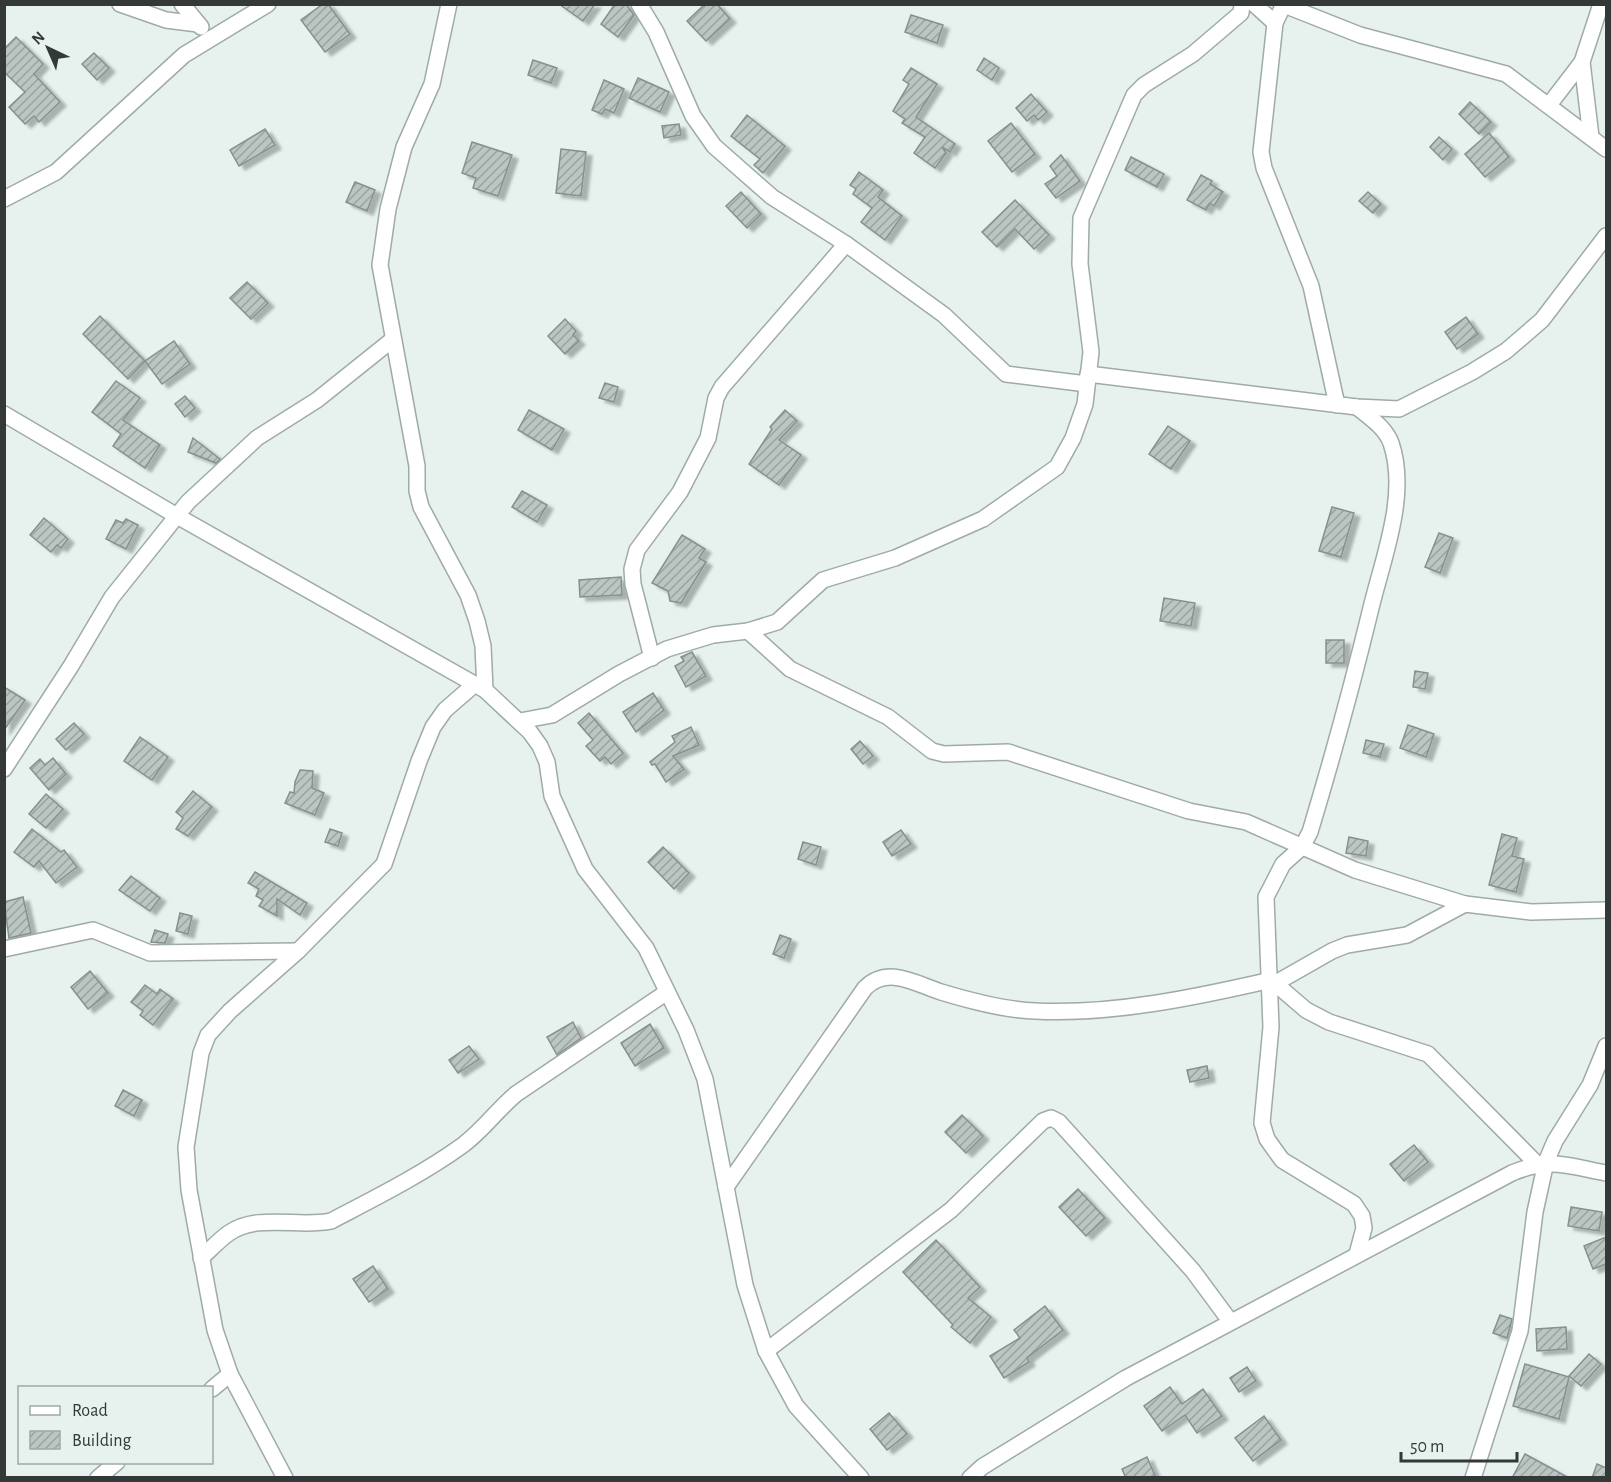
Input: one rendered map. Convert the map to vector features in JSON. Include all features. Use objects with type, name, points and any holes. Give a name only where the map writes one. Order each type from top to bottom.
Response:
[{"type":"street","points":[[120,4],[165,20],[198,24]]},
{"type":"street","points":[[182,4],[212,37]]},
{"type":"street","points":[[4,199],[56,172],[184,54],[268,4]]},
{"type":"street","points":[[449,4],[432,84],[404,147],[388,209],[380,265],[392,340],[408,412],[421,507],[468,595],[474,612],[483,646],[480,687]]},
{"type":"street","points":[[639,4],[656,32],[693,116],[714,146],[772,197],[846,244],[944,315],[1006,374],[1086,384]]},
{"type":"street","points":[[1254,4],[1275,22]]},
{"type":"street","points":[[1549,105],[1582,62],[1601,4]]},
{"type":"street","points":[[1337,405],[1311,286],[1264,168],[1261,152],[1275,22],[1284,5],[1360,35],[1506,74],[1606,149]]},
{"type":"street","points":[[520,721],[552,715],[619,674],[667,649],[705,637],[748,630],[777,622],[823,580],[895,558],[983,519],[1051,472],[1064,457],[1085,404],[1091,352],[1080,248],[1081,218],[1091,191],[1134,95],[1144,85],[1193,54],[1240,8]]},
{"type":"street","points":[[1582,62],[1591,137]]},
{"type":"street","points":[[1086,384],[1088,375],[1337,405],[1399,409],[1472,372],[1522,339],[1558,301],[1606,236]]},
{"type":"street","points":[[652,658],[633,584],[632,569],[637,550],[680,492],[708,438],[716,398],[722,387],[846,244]]},
{"type":"street","points":[[4,769],[72,666],[112,597],[207,482],[249,444],[317,400],[392,340]]},
{"type":"street","points":[[1085,404],[1109,377]]},
{"type":"street","points":[[1357,407],[1387,433],[1395,463],[1395,508],[1341,730],[1310,832],[1302,847],[1283,864],[1266,897],[1266,926],[1273,982],[1271,1035],[1262,1123],[1267,1139],[1282,1160],[1295,1170],[1354,1203],[1362,1216],[1364,1228],[1357,1254]]},
{"type":"street","points":[[1387,433],[1399,409]]},
{"type":"street","points":[[4,414],[177,516],[480,687],[520,721],[540,746],[547,762],[552,796],[585,869],[646,948],[705,1079],[745,1285],[766,1351],[796,1406],[861,1478]]},
{"type":"street","points":[[748,630],[790,669],[888,717],[932,751],[967,754],[984,751],[1008,752],[1189,811],[1246,822],[1355,870],[1465,904],[1530,912],[1606,910]]},
{"type":"street","points":[[285,1478],[230,1374],[215,1330],[189,1190],[186,1147],[201,1053],[208,1035],[230,1011],[298,951],[384,864],[433,727],[445,710],[480,687]]},
{"type":"street","points":[[540,746],[552,715]]},
{"type":"street","points":[[726,1186],[866,988],[872,981],[884,976],[896,976],[960,998],[1036,1011],[1100,1008],[1161,1001],[1273,982],[1347,945],[1407,935],[1465,904]]},
{"type":"street","points":[[4,949],[93,930],[150,952],[298,951]]},
{"type":"street","points":[[1273,982],[1306,1010],[1329,1022],[1428,1054],[1541,1163]]},
{"type":"street","points":[[201,1258],[229,1232],[244,1226],[257,1223],[316,1224],[331,1221],[444,1158],[479,1132],[497,1110],[516,1094],[667,992]]},
{"type":"street","points":[[1473,1478],[1520,1331],[1541,1163],[1590,1085],[1606,1046]]},
{"type":"street","points":[[766,1351],[951,1210],[1043,1120],[1051,1118],[1059,1122],[1179,1256],[1230,1321]]},
{"type":"street","points":[[970,1478],[982,1467],[1126,1378],[1357,1254],[1541,1163],[1606,1173]]},
{"type":"street","points":[[1364,1228],[1383,1241]]},
{"type":"street","points":[[213,1388],[230,1374]]},
{"type":"street","points":[[98,1478],[115,1464]]},
{"type":"building","points":[[323,4],[328,4],[350,34],[325,52],[301,20]]},
{"type":"building","points":[[559,4],[595,4],[583,21]]},
{"type":"building","points":[[615,4],[626,4],[634,15],[618,37],[601,24]]},
{"type":"building","points":[[705,4],[717,4],[730,19],[706,41],[687,21]]},
{"type":"building","points":[[911,15],[943,25],[937,43],[905,32]]},
{"type":"building","points":[[16,37],[43,64],[34,74],[60,102],[39,122],[34,116],[25,124],[9,107],[25,92],[4,72],[4,49]]},
{"type":"building","points":[[94,53],[109,68],[97,80],[82,64]]},
{"type":"building","points":[[984,58],[999,68],[992,80],[977,70]]},
{"type":"building","points":[[533,60],[557,68],[551,83],[528,75]]},
{"type":"building","points":[[911,68],[937,84],[916,117],[955,144],[950,152],[942,147],[946,153],[935,168],[914,153],[925,137],[902,123],[905,119],[893,111],[909,84],[903,80]]},
{"type":"building","points":[[638,78],[669,92],[660,112],[629,98]]},
{"type":"building","points":[[604,80],[624,89],[614,113],[605,109],[602,114],[592,110]]},
{"type":"building","points":[[1031,94],[1047,112],[1038,120],[1034,115],[1027,121],[1016,108]]},
{"type":"building","points":[[1470,102],[1491,122],[1479,134],[1459,114]]},
{"type":"building","points":[[747,115],[785,146],[763,173],[754,165],[760,159],[731,136]]},
{"type":"building","points":[[1011,123],[1035,154],[1012,172],[988,141]]},
{"type":"building","points":[[679,124],[681,135],[664,138],[662,126]]},
{"type":"building","points":[[265,129],[275,145],[239,166],[230,150]]},
{"type":"building","points":[[1489,133],[1509,157],[1485,177],[1465,154]]},
{"type":"building","points":[[1439,137],[1452,149],[1443,160],[1430,147]]},
{"type":"building","points":[[472,142],[512,155],[498,196],[473,188],[476,178],[462,173]]},
{"type":"building","points":[[561,149],[586,152],[581,196],[556,193]]},
{"type":"building","points":[[1061,155],[1080,181],[1056,198],[1045,184],[1057,176],[1050,166]]},
{"type":"building","points":[[1131,157],[1164,174],[1157,187],[1125,170]]},
{"type":"building","points":[[859,172],[883,190],[878,197],[902,216],[885,240],[861,222],[872,208],[853,194],[856,189],[850,185]]},
{"type":"building","points":[[1201,175],[1212,181],[1210,184],[1223,192],[1214,206],[1210,203],[1206,210],[1187,200]]},
{"type":"building","points":[[355,182],[375,190],[367,211],[346,202]]},
{"type":"building","points":[[741,192],[761,214],[747,228],[726,206]]},
{"type":"building","points":[[1368,192],[1381,204],[1373,213],[1359,201]]},
{"type":"building","points":[[1015,200],[1049,235],[1034,249],[1015,229],[997,247],[982,232]]},
{"type":"building","points":[[247,282],[268,303],[251,319],[230,298]]},
{"type":"building","points":[[100,316],[145,361],[128,379],[83,334]]},
{"type":"building","points":[[1466,317],[1478,334],[1457,349],[1445,332]]},
{"type":"building","points":[[565,319],[576,331],[573,335],[579,341],[565,354],[548,336]]},
{"type":"building","points":[[174,341],[190,364],[162,384],[145,361]]},
{"type":"building","points":[[116,381],[140,398],[123,420],[160,445],[145,468],[113,446],[121,434],[92,412]]},
{"type":"building","points":[[605,383],[618,387],[614,402],[599,398]]},
{"type":"building","points":[[185,396],[195,408],[185,417],[175,404]]},
{"type":"building","points":[[529,410],[564,429],[552,450],[518,430]]},
{"type":"building","points":[[785,410],[797,421],[779,440],[801,455],[779,485],[749,464],[772,429],[770,427]]},
{"type":"building","points":[[1168,426],[1190,441],[1171,469],[1149,454]]},
{"type":"building","points":[[193,438],[220,459],[216,463],[188,452]]},
{"type":"building","points":[[522,491],[547,505],[537,522],[512,507]]},
{"type":"building","points":[[1332,507],[1354,513],[1341,557],[1319,551]]},
{"type":"building","points":[[44,518],[68,539],[61,548],[57,545],[51,552],[30,535]]},
{"type":"building","points":[[126,519],[138,525],[126,549],[106,539],[116,520],[123,523]]},
{"type":"building","points":[[1439,533],[1453,538],[1440,573],[1425,567]]},
{"type":"building","points":[[682,535],[705,549],[699,558],[706,562],[681,603],[670,601],[668,591],[652,583]]},
{"type":"building","points":[[621,577],[622,595],[580,597],[579,580]]},
{"type":"building","points":[[1164,598],[1195,603],[1191,626],[1160,621]]},
{"type":"building","points":[[1326,640],[1344,640],[1344,663],[1326,663]]},
{"type":"building","points":[[692,652],[706,676],[686,687],[675,666],[684,661],[681,657]]},
{"type":"building","points":[[1415,671],[1428,673],[1425,689],[1413,687]]},
{"type":"building","points":[[4,687],[25,700],[4,730]]},
{"type":"building","points":[[653,693],[664,710],[636,732],[623,712]]},
{"type":"building","points":[[589,713],[623,753],[611,764],[605,757],[600,761],[586,746],[593,740],[578,723]]},
{"type":"building","points":[[74,723],[84,734],[66,750],[56,739]]},
{"type":"building","points":[[1408,725],[1434,734],[1426,757],[1400,748]]},
{"type":"building","points":[[691,727],[699,745],[673,756],[684,769],[666,782],[655,764],[652,765],[650,762],[675,742],[672,736]]},
{"type":"building","points":[[140,737],[168,757],[152,780],[124,761]]},
{"type":"building","points":[[1366,740],[1384,744],[1380,757],[1363,753]]},
{"type":"building","points":[[860,741],[873,756],[863,764],[851,749]]},
{"type":"building","points":[[53,758],[66,774],[49,790],[30,768],[40,759],[45,765]]},
{"type":"building","points":[[300,770],[313,771],[312,788],[324,793],[315,815],[285,803],[290,792],[294,793],[295,782]]},
{"type":"building","points":[[193,791],[212,807],[188,836],[176,829],[183,818],[176,812]]},
{"type":"building","points":[[46,794],[63,809],[46,828],[29,814]]},
{"type":"building","points":[[32,829],[61,852],[64,850],[77,867],[56,883],[39,861],[34,867],[14,852]]},
{"type":"building","points":[[330,829],[342,833],[338,846],[325,842]]},
{"type":"building","points":[[901,830],[911,844],[892,856],[883,842]]},
{"type":"building","points":[[1502,834],[1517,838],[1512,856],[1524,859],[1516,892],[1489,885]]},
{"type":"building","points":[[1349,837],[1368,841],[1366,856],[1346,853]]},
{"type":"building","points":[[803,842],[821,847],[816,865],[798,859]]},
{"type":"building","points":[[663,847],[689,873],[674,889],[648,862]]},
{"type":"building","points":[[255,872],[307,903],[300,915],[277,899],[277,916],[259,906],[263,900],[256,896],[259,889],[248,883]]},
{"type":"building","points":[[131,876],[160,898],[150,911],[119,890]]},
{"type":"building","points":[[23,897],[31,933],[9,938],[4,902]]},
{"type":"building","points":[[180,913],[192,916],[188,934],[176,931]]},
{"type":"building","points":[[155,930],[168,934],[165,943],[151,942]]},
{"type":"building","points":[[780,935],[791,939],[784,958],[773,954]]},
{"type":"building","points":[[90,971],[108,993],[88,1009],[71,987]]},
{"type":"building","points":[[145,985],[157,994],[160,989],[173,999],[153,1025],[140,1015],[143,1011],[131,1002]]},
{"type":"building","points":[[573,1022],[581,1038],[557,1055],[547,1037]]},
{"type":"building","points":[[650,1024],[664,1048],[635,1066],[621,1043]]},
{"type":"building","points":[[469,1046],[479,1059],[458,1073],[449,1060]]},
{"type":"building","points":[[1207,1066],[1209,1078],[1190,1082],[1187,1070]]},
{"type":"building","points":[[123,1090],[142,1100],[134,1116],[115,1106]]},
{"type":"building","points":[[962,1115],[983,1136],[966,1153],[945,1132]]},
{"type":"building","points":[[1414,1145],[1428,1162],[1404,1181],[1390,1164]]},
{"type":"building","points":[[1078,1189],[1105,1218],[1086,1236],[1059,1207]]},
{"type":"building","points":[[1571,1207],[1602,1212],[1599,1231],[1568,1226]]},
{"type":"building","points":[[1606,1237],[1606,1264],[1593,1269],[1584,1246]]},
{"type":"building","points":[[936,1240],[980,1287],[968,1298],[991,1317],[970,1343],[951,1327],[953,1325],[903,1272]]},
{"type":"building","points":[[373,1266],[388,1289],[369,1302],[353,1279]]},
{"type":"building","points":[[1045,1306],[1063,1330],[1027,1358],[1029,1362],[1004,1378],[990,1356],[1020,1338],[1014,1330]]},
{"type":"building","points":[[1500,1315],[1512,1319],[1507,1338],[1493,1333]]},
{"type":"building","points":[[1566,1327],[1567,1349],[1537,1351],[1536,1329]]},
{"type":"building","points":[[1589,1354],[1601,1364],[1581,1386],[1569,1376]]},
{"type":"building","points":[[1525,1364],[1569,1377],[1559,1419],[1513,1406]]},
{"type":"building","points":[[1247,1367],[1256,1381],[1239,1392],[1230,1378]]},
{"type":"building","points":[[1170,1387],[1182,1404],[1203,1389],[1222,1416],[1197,1433],[1185,1415],[1162,1431],[1144,1406]]},
{"type":"building","points":[[889,1413],[907,1434],[887,1450],[870,1429]]},
{"type":"building","points":[[1264,1416],[1281,1440],[1253,1461],[1235,1438]]},
{"type":"building","points":[[1525,1454],[1569,1478],[1512,1478]]},
{"type":"building","points":[[1147,1457],[1156,1478],[1126,1478],[1122,1469]]},
{"type":"building","points":[[1597,1464],[1606,1468],[1606,1478],[1592,1478]]}]
